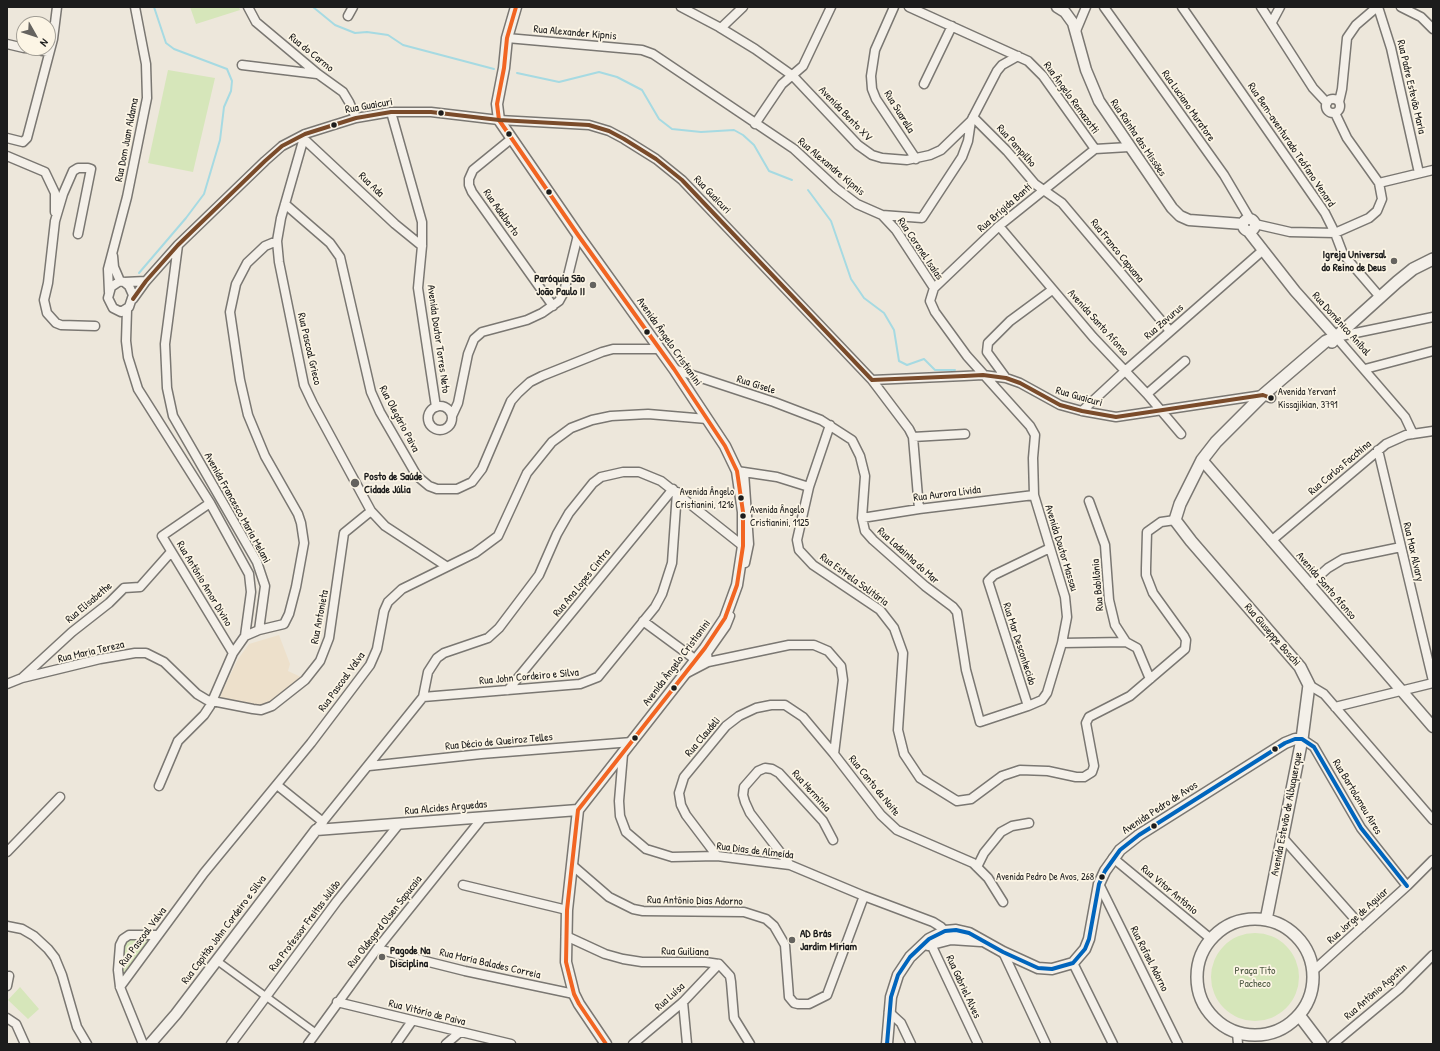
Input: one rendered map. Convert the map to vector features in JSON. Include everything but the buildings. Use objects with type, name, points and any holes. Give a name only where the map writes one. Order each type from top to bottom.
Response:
[{"type":"main road","points":[[1175,520],[1180,504],[1202,460],[1216,442],[1235,423],[1267,397],[1326,341],[1336,337],[1413,269],[1433,259]]},
{"type":"main road","name":"Rua Giuseppe Boschi","points":[[1175,520],[1191,541],[1300,667],[1309,685]]},
{"type":"main road","name":"Avenida Estevão de Albuquerque","points":[[1266,920],[1302,739],[1309,685]]},
{"type":"main road","points":[[1256,918],[1266,920],[1282,925],[1295,934],[1305,947],[1313,971],[1311,992],[1307,1004],[1299,1015],[1287,1026],[1272,1033],[1238,1038],[1214,1019],[1202,1002],[1198,992],[1197,970],[1204,948],[1210,939],[1222,929],[1236,922],[1256,918]]},
{"type":"main road","points":[[1299,1015],[1321,1044]]},
{"type":"street","points":[[56,21],[57,7]]},
{"type":"street","name":"Rua Dom Juan Aldama","points":[[108,292],[108,269],[113,253],[147,98],[146,64],[134,7]]},
{"type":"street","name":"Rua do Carmo","points":[[248,7],[256,22],[318,74],[343,92],[356,118]]},
{"type":"street","points":[[348,16],[353,7]]},
{"type":"street","points":[[499,120],[497,104],[504,68],[507,38],[516,7]]},
{"type":"street","name":"Avenida Bento XV","points":[[681,7],[721,28],[755,49],[793,76],[836,123],[865,151],[882,158],[895,160],[916,158],[941,150],[972,119],[997,71],[1002,65],[1018,56]]},
{"type":"street","points":[[721,28],[743,7]]},
{"type":"street","points":[[755,124],[782,84],[793,76],[806,61],[831,7]]},
{"type":"street","name":"Rua Suarella","points":[[894,7],[875,50],[871,76],[872,89],[883,110],[916,158]]},
{"type":"street","name":"Rua Ângelo Remazotti","points":[[909,7],[1028,61],[1043,76],[1095,149],[1129,147]]},
{"type":"street","name":"Rua Rainha das Missões","points":[[1057,7],[1069,17],[1076,31],[1086,70],[1104,111],[1172,208],[1180,216],[1189,220],[1249,225]]},
{"type":"street","points":[[1076,31],[1086,7]]},
{"type":"street","name":"Rua Luciano Muratore","points":[[1104,7],[1224,175],[1249,225]]},
{"type":"street","name":"Rua Bem-aventurado Teófano Venard","points":[[1182,7],[1275,139],[1324,213],[1336,233],[1343,254],[1380,297]]},
{"type":"street","points":[[1249,225],[1290,232],[1336,233],[1369,218],[1377,211],[1382,199],[1379,183],[1351,143],[1335,113],[1328,111],[1327,103],[1313,88],[1261,7]]},
{"type":"street","points":[[1272,22],[1280,7]]},
{"type":"street","points":[[1335,113],[1340,107],[1339,102],[1342,89],[1347,38],[1356,25],[1377,7]]},
{"type":"street","name":"Rua Padre Estevão Maria","points":[[1377,7],[1391,48],[1419,173]]},
{"type":"street","points":[[1401,7],[1421,17],[1433,29]]},
{"type":"street","points":[[924,84],[952,26]]},
{"type":"street","name":"Rua Alexander Kipnis","points":[[507,38],[642,50]]},
{"type":"street","name":"Rua Alexandre Kipnis","points":[[642,50],[664,61],[794,150],[836,188],[857,204],[882,215],[922,218],[962,157],[968,141],[972,119]]},
{"type":"street","points":[[7,138],[23,142],[27,138],[48,56]]},
{"type":"street","points":[[242,65],[318,74]]},
{"type":"street","points":[[1327,103],[1334,99],[1339,102]]},
{"type":"street","name":"Rua Guaicuri","points":[[133,299],[146,281],[178,245],[274,153],[305,137],[356,118],[391,112],[431,112],[499,120],[589,125],[600,128],[624,139],[656,159],[682,180],[872,380],[983,376],[1006,378],[1026,386],[1049,401],[1082,411],[1116,418],[1160,410],[1267,397]]},
{"type":"street","name":"Avenida Doutor Torres Neto","points":[[391,112],[421,214],[422,246],[418,288],[436,406]]},
{"type":"street","name":"Rua Pampilho","points":[[972,119],[1008,151],[1032,180],[1043,190]]},
{"type":"street","name":"Avenida Ângelo Cristianini","points":[[499,120],[578,235],[674,369],[741,472],[743,546],[737,585],[731,604],[714,637],[578,810]]},
{"type":"street","name":"Rua Ada","points":[[305,137],[395,224],[422,246]]},
{"type":"street","name":"Rua Pascoal Grieco","points":[[305,137],[285,204],[277,241],[279,262],[304,385],[316,411],[372,512],[385,526],[446,566]]},
{"type":"street","name":"Rua Adalberto","points":[[511,139],[473,170],[469,179],[469,185],[472,192],[553,306]]},
{"type":"street","name":"Rua Brígida Banti","points":[[934,288],[999,226],[1095,149]]},
{"type":"street","points":[[7,156],[45,172],[56,193],[55,220],[48,283],[44,300],[47,313],[53,320],[61,325],[95,326]]},
{"type":"street","points":[[55,220],[72,173],[78,168],[91,169],[78,234]]},
{"type":"street","points":[[1379,183],[1433,170]]},
{"type":"street","name":"Rua Franco Capuana","points":[[1043,190],[1062,203],[1170,331]]},
{"type":"street","name":"Rua Olegário Paiva","points":[[285,204],[330,243],[340,257],[371,392],[380,412],[417,476],[429,486],[437,489],[457,489],[472,482],[482,469],[509,406],[518,393],[530,382],[602,352],[621,349],[659,349]]},
{"type":"street","name":"Rua Coronel Isaías","points":[[882,215],[896,230],[934,288],[931,298],[931,305],[983,376]]},
{"type":"street","name":"Rua Domênico Aníbal","points":[[1249,225],[1262,251],[1405,417],[1413,434]]},
{"type":"street","name":"Avenida Santo Afonso","points":[[999,226],[1052,290],[1093,337],[1147,394],[1180,434]]},
{"type":"street","points":[[452,416],[451,412],[445,406],[436,406],[430,411],[428,418],[430,424],[436,429],[443,430],[449,427],[462,387],[470,347],[478,334],[493,328],[527,320],[553,306],[564,292],[578,235]]},
{"type":"street","points":[[159,786],[178,741],[204,715],[212,702],[233,653],[245,636],[259,630],[281,626],[287,620],[302,559],[303,533],[298,514],[265,456],[248,415],[239,374],[230,312],[236,284],[247,263],[265,246],[277,241]]},
{"type":"street","name":"Avenida Francesco Maria Melani","points":[[178,245],[165,344],[167,388],[173,416],[257,562],[265,586],[259,630]]},
{"type":"street","name":"Rua Zavurus","points":[[1082,411],[1170,331],[1262,251]]},
{"type":"street","name":"Rua Dom Juan Aldama","points":[[113,253],[114,267],[122,281]]},
{"type":"street","points":[[122,281],[131,289],[133,299],[127,310],[118,311],[113,308],[109,301],[108,292],[113,284],[122,281],[146,281]]},
{"type":"street","points":[[1006,378],[987,352],[988,343],[1010,321],[1052,290]]},
{"type":"street","name":"Avenida Francesco Maria Melani","points":[[127,310],[126,341],[133,377],[142,397],[162,424],[210,503],[249,574],[251,592],[245,636]]},
{"type":"street","points":[[1336,337],[1433,317]]},
{"type":"street","points":[[1365,369],[1433,351]]},
{"type":"street","points":[[1147,394],[1185,361]]},
{"type":"street","name":"Rua Gisele","points":[[674,369],[774,402],[830,425]]},
{"type":"street","name":"Avenida Doutor Massau","points":[[980,722],[1028,706],[1042,700],[1047,694],[1062,643],[1067,617],[1066,602],[1034,495],[1033,458],[1035,435],[983,376]]},
{"type":"street","points":[[872,380],[909,429],[913,437],[919,508]]},
{"type":"street","name":"Rua Pascoal Valva","points":[[120,987],[204,873],[311,743],[370,665],[377,648],[384,611],[388,602],[402,589],[475,553],[498,536],[527,473],[552,442],[571,428],[592,420],[611,416],[648,414],[707,419]]},
{"type":"street","points":[[162,424],[173,416]]},
{"type":"street","points":[[708,662],[707,653],[726,626],[738,594],[749,544],[741,472],[777,477],[809,487],[830,425]]},
{"type":"street","name":"Rua Ladainha do Mar","points":[[830,425],[852,440],[860,456],[866,481],[862,518],[865,531],[873,540],[925,586],[953,607],[957,612],[966,670],[980,722]]},
{"type":"street","name":"Rua Carlos Facchina","points":[[1271,541],[1378,450],[1394,439],[1433,431]]},
{"type":"street","points":[[913,437],[965,434]]},
{"type":"street","name":"Rua Max Alvary","points":[[1378,450],[1433,682]]},
{"type":"street","name":"Avenida Santo Afonso","points":[[1202,460],[1433,727]]},
{"type":"street","points":[[277,784],[319,826],[423,697],[428,672],[437,658],[444,653],[488,638],[499,628],[536,579],[557,534],[569,513],[593,483],[611,474],[639,472],[661,481],[743,546]]},
{"type":"street","name":"Rua Estrela Solitária","points":[[809,487],[797,540],[799,550],[813,565],[880,610],[894,628],[903,653],[898,730],[904,754],[920,778],[952,800],[964,801],[971,798],[1002,776],[1020,770],[1048,771],[1076,777],[1088,775],[1092,772],[1094,766],[1087,728],[1087,720],[1092,715],[1130,696],[1150,679]]},
{"type":"street","name":"Rua John Cordeiro e Silva","points":[[423,697],[580,684],[593,680],[606,669],[655,607],[668,581],[675,541],[675,491]]},
{"type":"street","name":"Rua Ana Lopes Cintra","points":[[508,690],[675,491]]},
{"type":"street","name":"Rua Aurora Lívida","points":[[862,518],[919,508],[1034,495]]},
{"type":"street","name":"Rua Babilônia","points":[[1089,501],[1098,522],[1105,545],[1109,600],[1115,625],[1126,642],[1132,644],[1141,653],[1150,679]]},
{"type":"street","name":"Rua Antônio Amor Divino","points":[[210,503],[162,536],[170,552],[233,653]]},
{"type":"street","name":"Rua Antonieta","points":[[212,702],[253,709],[267,708],[285,697],[314,670],[325,651],[329,638],[344,534],[372,512]]},
{"type":"street","points":[[1150,679],[1182,652],[1186,645],[1184,636],[1153,593],[1146,568],[1147,532],[1161,522],[1175,520]]},
{"type":"street","points":[[1309,584],[1328,568],[1344,559],[1401,547]]},
{"type":"street","name":"Rua Mar Desconhecido","points":[[1028,706],[989,589],[988,581],[990,578],[1050,548]]},
{"type":"street","name":"Rua Elisabethe","points":[[22,678],[72,632],[109,603],[124,588],[140,587],[170,552]]},
{"type":"street","points":[[643,621],[696,660]]},
{"type":"street","points":[[1062,643],[1126,642]]},
{"type":"street","name":"Rua Canto da Noite","points":[[684,675],[708,662],[789,645],[814,645],[828,651],[841,666],[843,680],[834,754],[874,806],[897,830],[969,860],[988,878],[1003,902]]},
{"type":"street","name":"Rua Maria Tereza","points":[[7,684],[22,678],[100,659],[135,653],[146,653],[164,662],[197,694],[212,702]]},
{"type":"street","name":"Rua Canto da Noite","points":[[696,660],[708,662]]},
{"type":"street","points":[[1335,707],[1433,682]]},
{"type":"street","points":[[1309,685],[1324,694],[1433,820]]},
{"type":"street","name":"Rua Claudeli","points":[[716,856],[686,815],[681,805],[679,793],[684,777],[726,726],[739,716],[756,708],[771,705],[785,705],[803,717],[834,754]]},
{"type":"street","name":"Avenida Pedro de Avos","points":[[1073,963],[1085,950],[1089,939],[1099,884],[1113,858],[1129,842],[1285,743],[1295,739],[1302,739]]},
{"type":"street","name":"Rua Bartolomeu Aires","points":[[1302,739],[1314,747],[1361,828],[1408,886]]},
{"type":"street","name":"Rua Décio de Queiroz Telles","points":[[368,766],[489,753],[632,742]]},
{"type":"street","name":"Rua Dias de Almeida","points":[[623,754],[618,801],[620,816],[626,832],[646,849],[662,856],[716,856],[790,865],[864,896],[933,922],[948,935]]},
{"type":"street","name":"Rua Hermínia","points":[[790,865],[750,813],[745,802],[743,795],[744,787],[758,771],[765,768],[772,769],[779,773],[823,821],[833,840]]},
{"type":"street","points":[[7,852],[40,816],[60,797]]},
{"type":"street","points":[[578,810],[567,910],[566,962],[574,994],[606,1044]]},
{"type":"street","name":"Rua Alcides Arguedas","points":[[319,826],[399,824],[578,810]]},
{"type":"street","name":"Rua Oldegard Olsen Sapucaia","points":[[308,1044],[337,1002],[377,949],[483,817]]},
{"type":"street","points":[[977,867],[984,853],[1001,832],[1012,826],[1029,823]]},
{"type":"street","name":"Rua Professor Freitas Julião","points":[[231,1044],[337,901],[399,824]]},
{"type":"street","name":"Rua Capitão John Cordeiro e Silva","points":[[150,1044],[319,826]]},
{"type":"street","points":[[1283,838],[1362,927]]},
{"type":"street","name":"Rua Vitor Antônio","points":[[1113,858],[1210,939]]},
{"type":"street","name":"Rua Jorge de Aguiar","points":[[1313,971],[1408,886],[1433,860]]},
{"type":"street","name":"Rua Antônio Dias Adorno","points":[[572,865],[609,897],[633,909],[643,911],[744,912],[766,919],[774,926],[785,944],[789,997],[794,1004],[809,1004],[826,995],[864,896]]},
{"type":"street","name":"Rua Rafael Adorno","points":[[1099,884],[1178,1044]]},
{"type":"street","points":[[463,885],[567,910]]},
{"type":"street","points":[[7,926],[22,929],[34,936],[55,958],[62,975],[77,1027],[87,1044]]},
{"type":"street","points":[[143,1044],[120,987],[118,970],[121,941],[129,935],[158,935]]},
{"type":"street","points":[[887,1044],[889,1012],[898,975],[906,962],[919,949],[930,942],[948,935],[985,942],[1038,968],[1052,969],[1073,963],[1113,1044]]},
{"type":"street","name":"Rua Guiliana","points":[[566,936],[605,954],[624,959],[642,962],[705,962],[719,964],[730,976],[734,1018],[750,1044]]},
{"type":"street","name":"Rua Gabriel Alves","points":[[930,942],[978,1044]]},
{"type":"street","name":"Rua Maria Balades Correia","points":[[377,949],[465,971],[574,994]]},
{"type":"street","points":[[1003,952],[1046,1044]]},
{"type":"street","name":"Rua Antônio Agostin","points":[[1333,1044],[1399,989],[1433,955]]},
{"type":"street","points":[[216,960],[316,1033]]},
{"type":"street","name":"Rua Luísa","points":[[633,1044],[683,1002],[719,964]]},
{"type":"street","points":[[7,986],[9,976]]},
{"type":"street","name":"Rua Vitório de Paiva","points":[[337,1002],[511,1044]]},
{"type":"street","points":[[683,1002],[687,1044]]},
{"type":"street","points":[[7,1008],[8,1018],[16,1024],[25,1044]]},
{"type":"street","points":[[889,1012],[901,1023],[911,1044]]},
{"type":"street","points":[[396,1044],[412,1020]]},
{"type":"street","points":[[446,1044],[460,1032]]},
{"type":"shaded area","points":[[279,635],[290,664],[288,671],[301,677],[270,706],[225,702],[220,696],[238,659],[249,644]]},
{"type":"green space","points":[[190,7],[239,7],[240,10],[196,24]]},
{"type":"green space","points":[[168,70],[215,78],[193,172],[148,163]]},
{"type":"green space","name":"Praça Tito Pacheco","points":[[1255,933],[1272,936],[1286,946],[1296,960],[1299,977],[1296,994],[1286,1008],[1272,1018],[1255,1021],[1238,1018],[1224,1008],[1214,994],[1211,977],[1214,960],[1224,946],[1238,936]]},
{"type":"green space","points":[[133,937],[154,938],[125,977],[122,976],[124,943]]},
{"type":"green space","points":[[20,987],[39,1009],[28,1019],[8,1000]]},
{"type":"waterway","points":[[139,273],[186,218],[204,194],[220,140],[224,107],[231,91],[232,81],[227,69],[174,49],[166,43],[154,7]]},
{"type":"waterway","points":[[313,7],[335,25],[355,33],[367,32],[388,35],[403,45],[494,69]]},
{"type":"waterway","points":[[517,73],[559,82],[599,72],[617,77],[642,90],[659,119],[672,129],[701,132],[734,130],[743,135],[754,145],[769,171],[792,180]]},
{"type":"waterway","points":[[808,190],[831,221],[851,279],[864,298],[884,313],[894,330],[899,361],[907,365],[924,359],[935,370],[955,370]]},
{"type":"transit line","points":[[516,7],[507,38],[504,68],[497,104],[499,120],[578,235],[674,369],[725,446],[737,471],[743,512],[743,546],[737,585],[725,618],[705,648],[578,810],[567,910],[566,962],[574,994],[606,1044]]},
{"type":"transit line","points":[[133,299],[146,281],[178,245],[265,161],[282,146],[305,134],[356,118],[391,112],[431,112],[499,120],[589,125],[609,131],[624,139],[656,159],[682,180],[872,380],[983,375],[1006,378],[1020,383],[1060,405],[1082,411],[1116,417],[1263,395],[1271,398]]},
{"type":"transit line","points":[[887,1044],[891,997],[898,975],[910,957],[929,939],[945,931],[956,930],[969,933],[1003,952],[1038,968],[1052,969],[1073,963],[1085,949],[1089,939],[1099,884],[1105,871],[1120,850],[1139,835],[1285,743],[1295,739],[1302,739],[1314,747],[1361,828],[1407,886]]},
{"type":"place","name":"Igreja Universal do Reino de Deus","points":[[1394,261]]},
{"type":"place","name":"Paróquia São João Paulo II","points":[[593,285]]},
{"type":"place","name":"Avenida Yervant Kissajikian, 3791","points":[[1271,398]]},
{"type":"place","name":"Posto de Saúde Cidade Júlia","points":[[355,483]]},
{"type":"place","name":"Avenida Ângelo Cristianini, 1216","points":[[741,498]]},
{"type":"place","name":"Avenida Ângelo Cristianini, 1125","points":[[743,516]]},
{"type":"place","name":"Avenida Pedro De Avos, 268","points":[[1102,877]]},
{"type":"place","name":"AD Brás Jardim Miriam","points":[[792,940]]},
{"type":"place","name":"Pagode Na Disciplina","points":[[382,957]]}]
